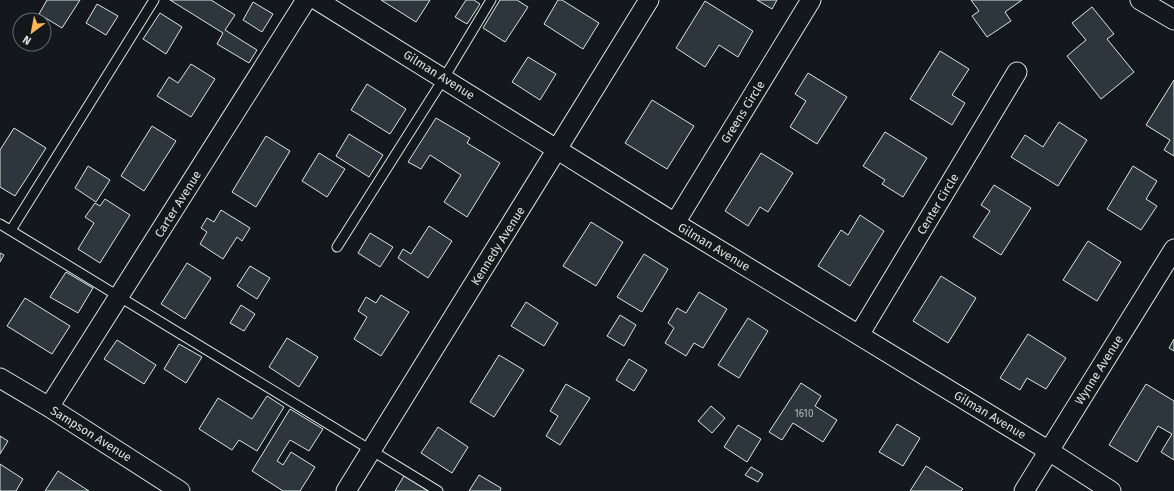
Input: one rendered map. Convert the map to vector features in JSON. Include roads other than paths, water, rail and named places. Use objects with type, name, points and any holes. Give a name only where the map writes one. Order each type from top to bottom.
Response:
[{"type":"street","name":"Gilman Avenue","points":[[316,0],[444,78],[675,223],[1049,451],[1111,491]]},
{"type":"street","name":"Carter Avenue","points":[[49,407],[119,296],[316,0]]},
{"type":"street","name":"Kennedy Avenue","points":[[346,491],[649,0]]},
{"type":"street","name":"Greens Circle","points":[[675,223],[811,0]]},
{"type":"street","points":[[1150,2],[1174,20]]},
{"type":"street","name":"Center Circle","points":[[859,335],[1017,72]]},
{"type":"street","name":"Wynne Avenue","points":[[1024,491],[1174,249]]},
{"type":"street","name":"Sampson Avenue","points":[[0,378],[49,407],[180,491]]},
{"type":"lane","points":[[11,230],[154,0]]},
{"type":"lane","points":[[337,247],[444,78],[491,0]]},
{"type":"lane","points":[[0,224],[438,491]]}]
